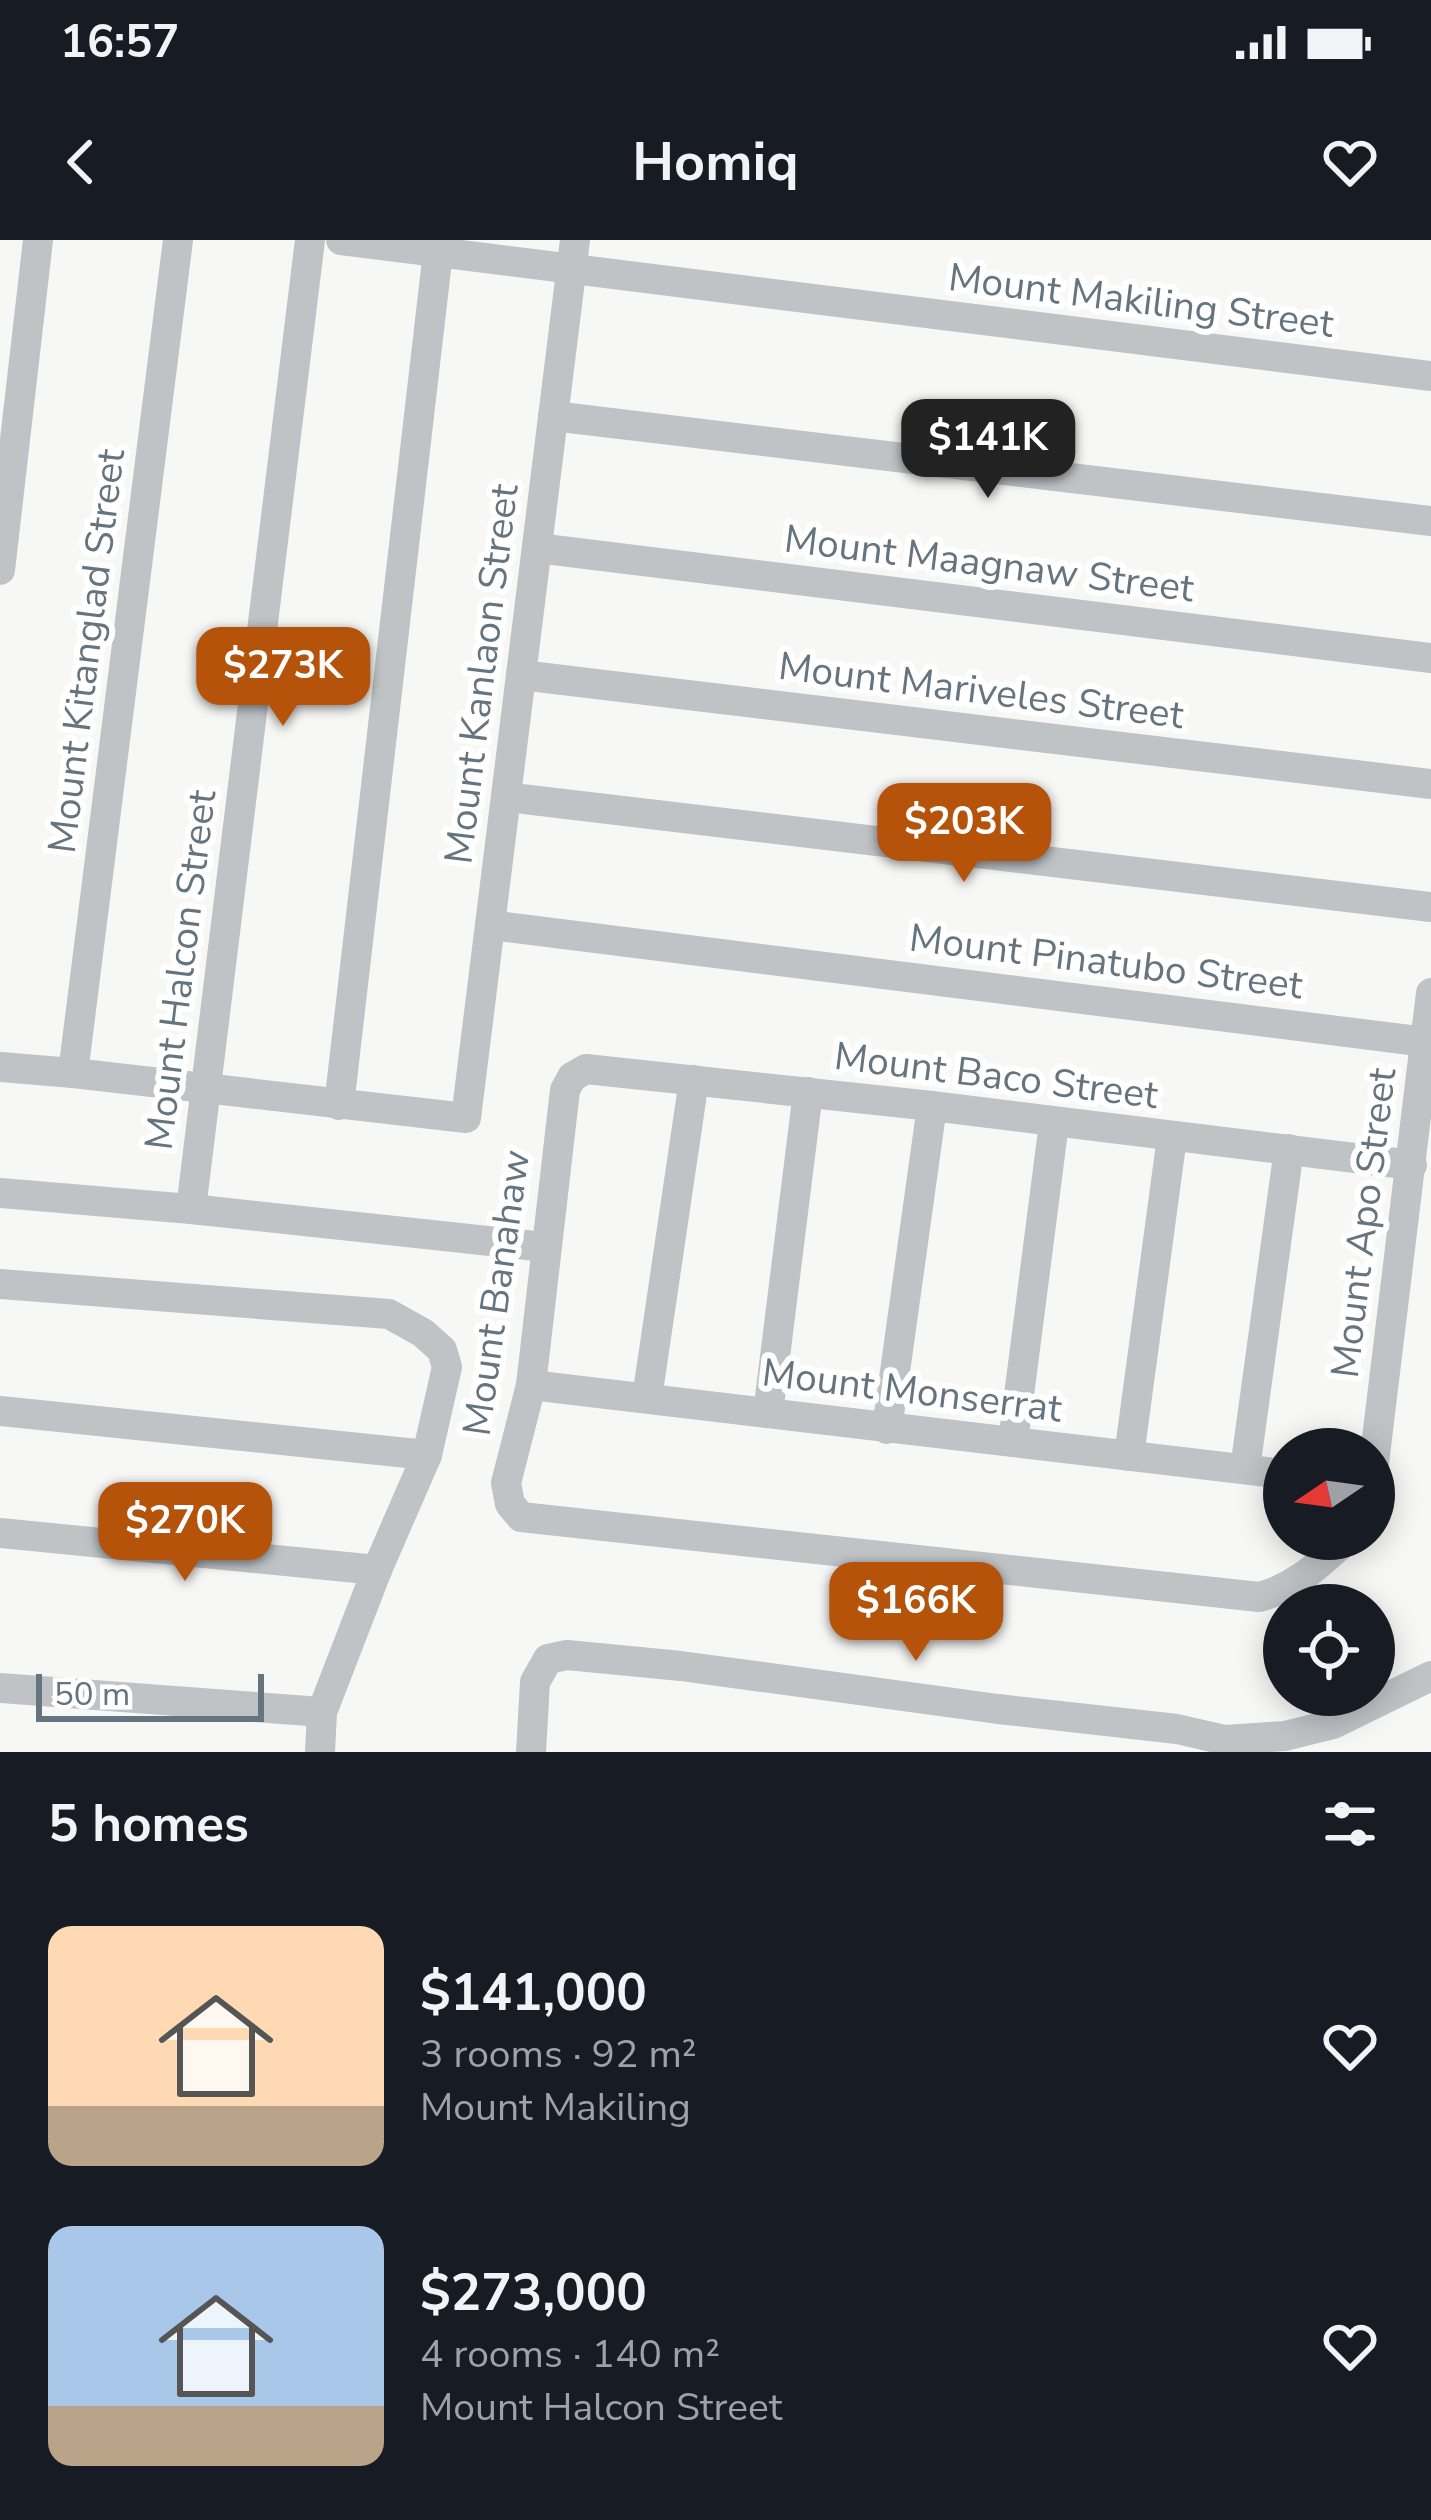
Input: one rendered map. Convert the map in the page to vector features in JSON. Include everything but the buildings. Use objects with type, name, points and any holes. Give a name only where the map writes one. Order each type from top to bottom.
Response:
[{"type":"street","points":[[0,570],[38,240]]},
{"type":"street","name":"Mount Kitanglad Street","points":[[73,1073],[178,240]]},
{"type":"street","name":"Mount Halcon Street","points":[[190,1209],[310,240]]},
{"type":"street","name":"Mount Makiling Street","points":[[341,240],[438,252],[573,254],[1431,376]]},
{"type":"street","points":[[0,1067],[339,1105],[438,252]]},
{"type":"street","name":"Mount Kanlaon Street","points":[[339,1105],[466,1118],[573,254]]},
{"type":"street","points":[[553,416],[1431,521]]},
{"type":"street","name":"Mount Maagnaw Street","points":[[537,548],[1431,658]]},
{"type":"street","name":"Mount Mariveles Street","points":[[521,675],[1431,784]]},
{"type":"street","points":[[506,797],[1431,908]]},
{"type":"street","name":"Mount Pinatubo Street","points":[[490,925],[1426,1042]]},
{"type":"street","name":"Mount Apo Street","points":[[1378,1428],[1431,993]]},
{"type":"street","name":"Mount Baco Street","points":[[572,1077],[586,1069],[694,1080],[1412,1165]]},
{"type":"street","name":"Mount Banahaw","points":[[572,1077],[565,1090],[531,1385],[506,1483],[510,1504],[521,1517],[1259,1597],[1302,1580],[1324,1560]]},
{"type":"street","points":[[647,1398],[694,1080]]},
{"type":"street","points":[[768,1413],[808,1092]]},
{"type":"street","points":[[887,1429],[932,1106]]},
{"type":"street","points":[[1013,1442],[1054,1123]]},
{"type":"street","points":[[1129,1456],[1172,1137]]},
{"type":"street","points":[[1245,1469],[1289,1149]]},
{"type":"street","points":[[0,1193],[545,1247]]},
{"type":"street","points":[[0,1284],[389,1314],[442,1350],[447,1367],[427,1455],[322,1712],[320,1752]]},
{"type":"street","name":"Mount Monserrat","points":[[531,1385],[1263,1471]]},
{"type":"street","points":[[0,1411],[427,1455]]},
{"type":"street","points":[[0,1533],[377,1570]]},
{"type":"street","points":[[531,1752],[535,1682],[548,1659],[566,1655],[1177,1729],[1220,1746],[1334,1724],[1431,1676]]},
{"type":"street","points":[[0,1688],[322,1712]]}]
